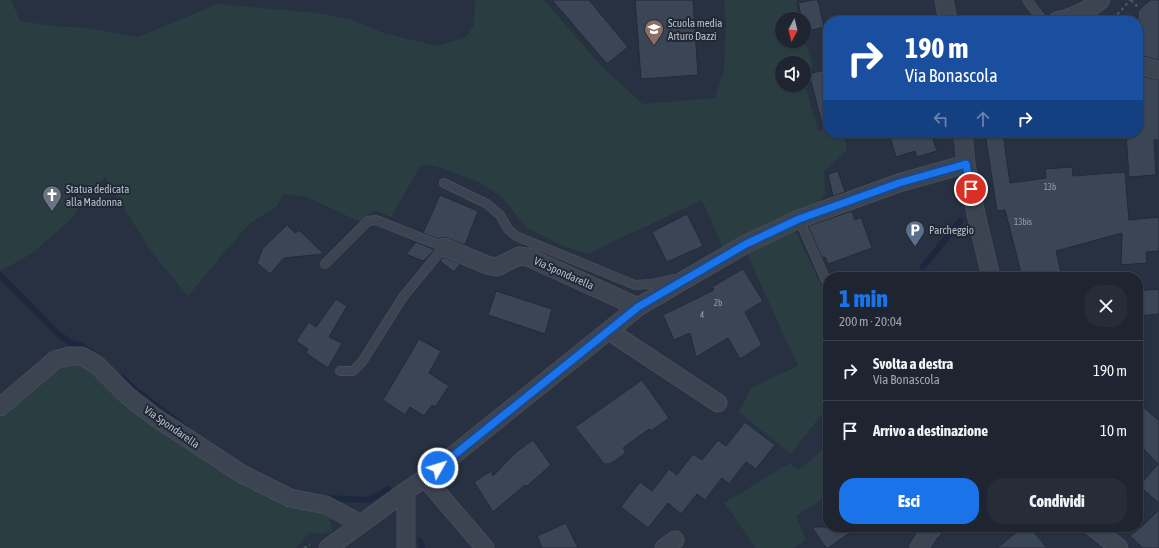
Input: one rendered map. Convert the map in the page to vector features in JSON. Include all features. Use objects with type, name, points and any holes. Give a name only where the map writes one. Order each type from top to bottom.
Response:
[{"type":"street","points":[[944,0],[947,16]]},
{"type":"street","points":[[1075,16],[1091,8],[1101,0]]},
{"type":"street","points":[[1143,66],[1159,70]]},
{"type":"street","points":[[963,138],[966,164],[990,272]]},
{"type":"street","points":[[328,548],[425,478],[638,307],[746,244],[799,219],[899,183],[966,164]]},
{"type":"street","name":"Via Spondarella","points":[[444,247],[487,265],[497,267],[519,256],[528,257],[638,307]]},
{"type":"street","points":[[609,331],[718,403]]},
{"type":"street","name":"Via Spondarella","points":[[0,407],[55,360],[70,356],[82,356],[97,365],[128,396],[155,417],[242,474],[290,498],[326,505],[361,524]]},
{"type":"street","points":[[425,478],[485,548]]},
{"type":"street","points":[[406,491],[406,548]]},
{"type":"street","points":[[919,548],[929,532]]},
{"type":"street","points":[[1099,532],[1119,548]]},
{"type":"lane","points":[[1027,0],[1039,16]]},
{"type":"lane","points":[[444,183],[487,204],[500,215],[508,229],[516,236],[537,245],[635,285],[652,284],[673,279],[681,282]]},
{"type":"lane","points":[[799,219],[823,274]]},
{"type":"lane","points":[[326,264],[368,221],[376,220],[444,247],[403,298],[362,362],[353,371],[340,371]]},
{"type":"path","points":[[1115,16],[1131,0],[1138,6]]},
{"type":"green space","points":[[0,0],[11,0],[20,21],[53,26],[87,28],[138,37],[218,4],[317,13],[352,20],[383,33],[437,46],[465,38],[474,25],[475,0],[544,0],[601,66],[643,104],[715,98],[724,71],[726,25],[724,0],[797,0],[797,12],[775,12],[775,48],[807,48],[810,56],[775,56],[775,92],[807,92],[818,131],[823,130],[823,138],[845,138],[847,150],[824,172],[825,194],[815,208],[724,250],[702,200],[587,254],[556,243],[526,227],[502,197],[479,182],[436,166],[421,165],[391,217],[374,210],[360,222],[307,197],[284,194],[276,207],[250,223],[188,296],[150,250],[105,177],[85,199],[70,220],[31,254],[0,271]]},
{"type":"green space","points":[[796,232],[823,289],[823,414],[791,454],[739,412],[751,388],[798,366],[747,254],[790,233]]},
{"type":"green space","points":[[66,364],[88,367],[155,423],[322,509],[329,516],[332,531],[321,534],[310,532],[296,548],[0,548],[0,414],[48,371]]},
{"type":"green space","points":[[823,448],[823,498],[796,516],[806,540],[794,548],[756,548],[724,503],[790,463],[798,470]]},
{"type":"building","points":[[552,0],[589,0],[628,47],[607,64]]},
{"type":"building","points":[[635,0],[693,0],[698,75],[641,79]]},
{"type":"building","points":[[818,0],[823,27],[811,30],[811,12],[800,12],[798,3]]},
{"type":"building","points":[[1150,0],[1159,0],[1159,60],[1143,56],[1143,16],[1138,16],[1138,11]]},
{"type":"building","points":[[823,70],[823,124],[811,82],[811,73]]},
{"type":"building","points":[[1143,76],[1159,80],[1159,140],[1154,140],[1156,175],[1129,177],[1126,138],[1143,138]]},
{"type":"building","points":[[890,138],[933,138],[937,151],[917,157],[915,151],[896,157]]},
{"type":"building","points":[[986,138],[1004,138],[1010,183],[1046,178],[1045,169],[1072,167],[1073,176],[1125,172],[1129,220],[1159,217],[1159,251],[1146,252],[1147,263],[1121,265],[1122,233],[1056,251],[1061,272],[1021,272],[1005,210],[997,211]]},
{"type":"building","points":[[838,171],[845,192],[833,196],[828,174]]},
{"type":"building","points":[[440,195],[478,211],[465,245],[447,238],[443,237],[438,239],[423,233]]},
{"type":"building","points":[[852,211],[855,220],[861,217],[872,248],[828,264],[825,257],[822,258],[808,226]]},
{"type":"building","points":[[687,214],[703,246],[667,262],[652,232]]},
{"type":"building","points":[[287,225],[295,233],[299,230],[324,254],[284,258],[270,274],[257,263],[263,248]]},
{"type":"building","points":[[416,242],[435,250],[423,261],[406,254]]},
{"type":"building","points":[[443,257],[460,264],[454,272],[440,261]]},
{"type":"building","points":[[743,269],[763,301],[745,312],[762,345],[740,359],[728,338],[696,357],[690,333],[674,340],[663,315],[714,290],[712,287]]},
{"type":"building","points":[[1159,289],[1159,314],[1143,316],[1143,291]]},
{"type":"building","points":[[496,291],[552,309],[545,334],[488,315]]},
{"type":"building","points":[[336,299],[347,306],[329,337],[342,343],[328,368],[306,353],[308,349],[296,341],[309,322],[316,327]]},
{"type":"building","points":[[419,339],[441,351],[429,373],[449,386],[435,407],[432,405],[424,416],[410,407],[405,415],[383,400]]},
{"type":"building","points":[[642,380],[669,418],[651,431],[649,429],[623,448],[626,453],[610,464],[604,464],[575,427]]},
{"type":"building","points":[[1143,407],[1159,421],[1159,503],[1143,489],[1143,481],[1158,464],[1143,448]]},
{"type":"building","points":[[745,422],[775,445],[756,469],[746,462],[729,484],[722,478],[705,500],[697,494],[681,514],[668,503],[648,528],[621,507],[640,482],[652,491],[669,469],[677,475],[693,454],[702,460],[718,440],[726,446]]},
{"type":"building","points":[[533,440],[551,465],[526,487],[525,485],[493,512],[474,482],[491,471],[493,476],[516,452]]},
{"type":"building","points":[[1159,510],[1159,548],[1143,548],[1130,536],[1135,532],[1143,532],[1143,525]]},
{"type":"building","points":[[566,523],[578,548],[542,548],[537,536]]},
{"type":"building","points":[[812,527],[823,527],[823,532],[851,532],[828,548],[826,548]]},
{"type":"building","points":[[1017,532],[1034,532],[1047,548],[997,548]]},
{"type":"waterway","points":[[923,267],[960,221]]},
{"type":"waterway","points":[[0,275],[57,333],[71,343],[82,346],[91,352]]},
{"type":"waterway","points":[[121,377],[135,390],[186,428]]},
{"type":"waterway","points":[[324,498],[369,500],[388,489]]},
{"type":"waterway","points":[[420,541],[422,548]]},
{"type":"place","name":"Scuola media Arturo Dazzi","points":[[654,46]]},
{"type":"place","name":"Statua dedicata alla Madonna","points":[[52,212]]},
{"type":"place","name":"Parcheggio","points":[[915,247]]},
{"type":"route","points":[[438,468],[638,307],[746,244],[799,219],[899,183],[966,164],[971,189]]}]
